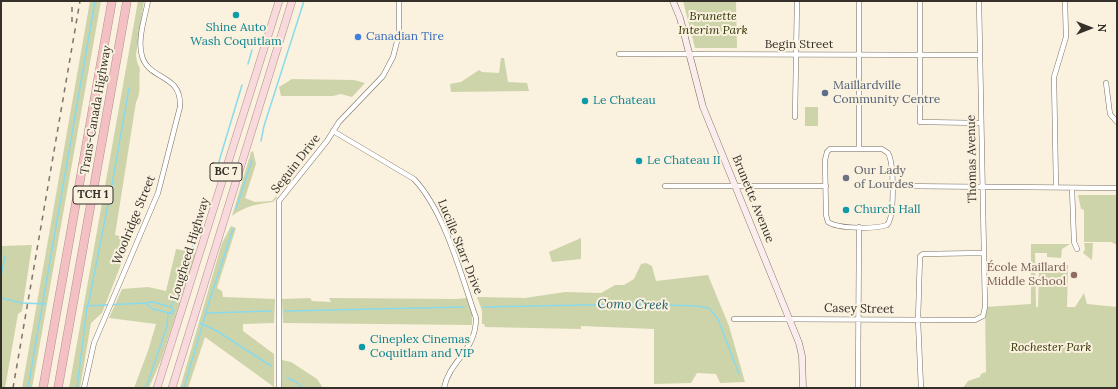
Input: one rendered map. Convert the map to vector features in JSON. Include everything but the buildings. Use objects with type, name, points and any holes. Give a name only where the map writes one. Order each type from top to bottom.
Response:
[{"type":"highway","name":"Trans-Canada Highway","points":[[43,388],[112,1]]},
{"type":"highway","name":"Trans-Canada Highway","points":[[58,388],[127,1]]},
{"type":"main road","name":"Lougheed Highway","points":[[157,388],[279,1]]},
{"type":"main road","name":"Lougheed Highway","points":[[172,388],[292,1]]},
{"type":"main road","name":"Brunette Avenue","points":[[673,1],[680,18]]},
{"type":"main road","name":"Brunette Avenue","points":[[678,1],[680,18],[703,107],[789,319],[801,353],[803,388]]},
{"type":"street","name":"Woolridge Street","points":[[84,388],[91,349],[158,193],[180,107],[180,97],[175,87],[166,78],[152,71],[145,64],[141,55],[141,43],[148,1]]},
{"type":"street","name":"Seguin Drive","points":[[279,388],[279,201],[350,110],[382,76],[393,57],[399,34],[399,1]]},
{"type":"street","points":[[795,117],[797,1]]},
{"type":"street","points":[[858,149],[859,1]]},
{"type":"street","points":[[920,1],[920,122],[981,123]]},
{"type":"street","name":"Thomas Avenue","points":[[979,1],[985,307],[983,316]]},
{"type":"street","points":[[1056,188],[1054,77],[1066,37],[1065,1]]},
{"type":"street","name":"Begin Street","points":[[620,54],[979,55]]},
{"type":"street","points":[[1106,83],[1110,114],[1117,122]]},
{"type":"street","name":"Lucille Starr Drive","points":[[333,131],[414,179],[425,190],[436,210],[476,318],[476,332],[471,345],[448,375],[444,388]]},
{"type":"street","points":[[837,148],[858,149],[882,149],[888,153],[891,163],[891,216],[889,223],[881,227],[836,226],[828,222],[826,215],[825,160],[828,151],[837,148]]},
{"type":"street","points":[[665,186],[826,186]]},
{"type":"street","points":[[892,186],[1117,188]]},
{"type":"street","points":[[1072,188],[1074,242],[1077,249]]},
{"type":"street","points":[[858,388],[859,227]]},
{"type":"street","points":[[921,388],[918,320],[919,259],[921,254],[983,253]]},
{"type":"street","name":"Casey Street","points":[[734,319],[977,320],[983,316]]},
{"type":"green space","points":[[90,1],[101,1],[32,388],[22,388]]},
{"type":"green space","points":[[138,1],[144,1],[136,55],[140,69],[139,90],[115,235],[131,239],[102,313],[91,323],[80,388],[69,388]]},
{"type":"green space","name":"Brunette Interim Park","points":[[683,1],[736,1],[737,48],[695,48]]},
{"type":"green space","points":[[501,58],[504,58],[508,82],[527,83],[529,91],[451,92],[450,84],[461,82],[479,70],[482,72],[499,73]]},
{"type":"green space","points":[[292,79],[354,80],[365,83],[352,97],[341,94],[333,96],[281,96],[279,87]]},
{"type":"green space","points":[[805,107],[818,107],[818,126],[805,126]]},
{"type":"green space","points":[[253,151],[256,164],[245,198],[255,202],[272,201],[276,196],[277,198],[273,202],[246,208],[232,216],[251,152]]},
{"type":"green space","points":[[1078,195],[1116,195],[1117,245],[1111,242],[1084,242],[1084,210],[1081,209]]},
{"type":"green space","points":[[231,226],[236,228],[217,288],[222,291],[223,297],[275,299],[274,323],[243,324],[243,331],[274,354],[274,387],[205,337],[188,388],[180,388],[222,243]]},
{"type":"green space","points":[[581,238],[581,259],[552,262],[549,252]]},
{"type":"green space","points":[[1084,243],[1093,243],[1092,260],[1083,253],[1085,249]]},
{"type":"green space","name":"Rochester Park","points":[[1031,244],[1070,244],[1062,249],[1061,258],[1047,257],[1047,253],[1035,253],[1036,307],[1038,307],[1039,264],[1068,265],[1067,307],[1075,307],[1084,293],[1087,304],[1117,307],[1117,388],[963,388],[968,381],[980,377],[981,374],[986,372],[985,307],[1031,304]]},
{"type":"green space","points":[[32,245],[22,311],[18,314],[5,388],[1,388],[1,246]]},
{"type":"green space","points":[[176,249],[196,253],[161,360],[149,388],[134,388],[148,351],[156,324],[109,318],[122,289],[148,287],[166,291]]},
{"type":"green space","points":[[646,263],[652,266],[656,281],[708,275],[729,326],[745,382],[720,383],[716,374],[697,373],[691,383],[654,384],[654,329],[581,326],[581,329],[485,327],[484,324],[482,324],[482,311],[477,297],[525,298],[565,292],[601,293],[615,285],[624,285],[634,279],[641,264]]},
{"type":"green space","points":[[310,298],[312,301],[331,302],[329,298],[467,298],[472,312],[472,325],[283,323],[282,299]]},
{"type":"green space","points":[[282,360],[291,362],[317,379],[323,388],[282,388]]},
{"type":"waterway","points":[[28,388],[95,1]]},
{"type":"waterway","points":[[261,141],[264,126],[304,1]]},
{"type":"waterway","points":[[248,64],[252,50]]},
{"type":"waterway","points":[[214,178],[242,85]]},
{"type":"waterway","points":[[88,306],[129,88]]},
{"type":"waterway","points":[[236,209],[252,160]]},
{"type":"waterway","points":[[184,388],[210,299],[233,229]]},
{"type":"waterway","points":[[145,303],[153,302],[171,307],[178,292],[198,230]]},
{"type":"waterway","points":[[1,276],[5,256]]},
{"type":"waterway","name":"Como Creek","points":[[1,298],[22,303],[46,304]]},
{"type":"waterway","name":"Como Creek","points":[[86,306],[145,303],[153,309],[173,314]]},
{"type":"waterway","name":"Como Creek","points":[[483,307],[636,304],[696,306],[709,308],[718,319],[739,374]]},
{"type":"waterway","points":[[77,388],[87,307]]},
{"type":"waterway","points":[[168,313],[174,311],[171,307]]},
{"type":"waterway","name":"Como Creek","points":[[285,311],[464,307]]},
{"type":"waterway","name":"Como Creek","points":[[207,313],[271,311]]},
{"type":"waterway","points":[[146,388],[167,326],[168,313]]},
{"type":"waterway","points":[[200,323],[217,331],[271,366]]},
{"type":"waterway","points":[[287,378],[295,381],[303,388]]},
{"type":"railway","points":[[72,1],[72,22]]},
{"type":"railway","points":[[13,388],[80,1]]},
{"type":"place","name":"Shine Auto Wash Coquitlam","points":[[236,15]]},
{"type":"place","name":"Canadian Tire","points":[[358,37]]},
{"type":"place","name":"Maillardville Community Centre","points":[[825,93]]},
{"type":"place","name":"Le Chateau","points":[[585,101]]},
{"type":"place","name":"Le Chateau II","points":[[639,161]]},
{"type":"place","name":"Our Lady of Lourdes","points":[[846,178]]},
{"type":"place","name":"Church Hall","points":[[846,210]]},
{"type":"place","name":"École Maillard Middle School","points":[[1074,275]]},
{"type":"place","name":"Cineplex Cinemas Coquitlam and VIP","points":[[362,347]]}]
